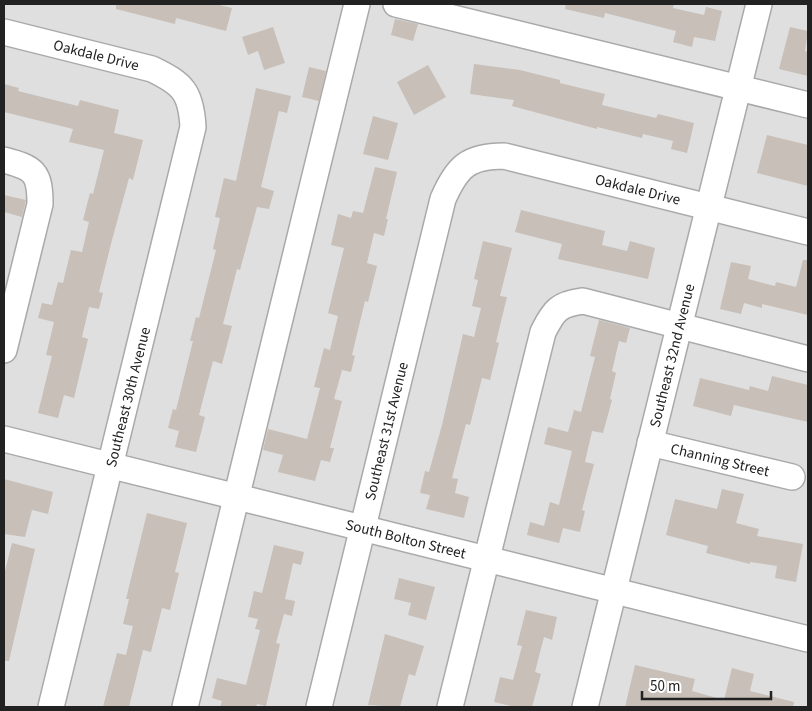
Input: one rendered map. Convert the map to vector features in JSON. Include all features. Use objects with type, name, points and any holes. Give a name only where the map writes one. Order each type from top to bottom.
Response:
[{"type":"street","points":[[185,707],[238,498],[357,4]]},
{"type":"street","points":[[396,4],[808,105]]},
{"type":"street","name":"Southeast 32nd Avenue","points":[[584,707],[759,4]]},
{"type":"street","name":"Oakdale Drive","points":[[4,32],[152,69],[172,78],[183,88]]},
{"type":"street","name":"Southeast 30th Avenue","points":[[51,707],[194,127],[189,99],[183,88]]},
{"type":"street","name":"Oakdale Drive","points":[[469,162],[484,156],[504,156],[808,232]]},
{"type":"street","points":[[4,160],[27,166],[40,182],[40,204],[4,350]]},
{"type":"street","name":"Southeast 31st Avenue","points":[[319,707],[443,199],[458,172],[469,162]]},
{"type":"street","points":[[450,707],[543,332],[551,315],[565,303],[583,301],[808,359]]},
{"type":"street","name":"South Bolton Street","points":[[4,439],[808,639]]},
{"type":"street","name":"Channing Street","points":[[650,443],[792,476]]},
{"type":"shaded area","points":[[4,4],[808,4],[808,707],[4,707]]},
{"type":"building","points":[[116,4],[215,4],[232,8],[226,31],[176,18],[175,24],[116,9]]},
{"type":"building","points":[[566,4],[674,4],[673,8],[704,15],[706,7],[722,11],[715,41],[694,37],[692,47],[673,42],[676,31],[605,13],[604,18],[565,9]]},
{"type":"building","points":[[395,19],[418,24],[413,41],[391,35]]},
{"type":"building","points":[[273,27],[285,63],[264,70],[258,51],[248,55],[242,37]]},
{"type":"building","points":[[790,27],[808,31],[805,51],[808,52],[808,76],[779,69]]},
{"type":"building","points":[[474,64],[520,70],[560,80],[560,83],[605,94],[602,105],[656,118],[658,114],[694,123],[687,153],[671,149],[673,141],[643,134],[642,138],[597,127],[597,129],[512,106],[514,100],[470,94]]},
{"type":"building","points":[[428,65],[446,97],[414,115],[397,82]]},
{"type":"building","points":[[309,67],[326,71],[319,101],[302,97]]},
{"type":"building","points":[[4,84],[19,88],[18,91],[78,106],[80,100],[119,110],[114,133],[143,140],[133,180],[129,178],[112,240],[99,292],[103,293],[99,309],[89,307],[82,337],[88,339],[74,398],[64,395],[58,418],[38,413],[52,356],[46,355],[54,322],[38,318],[42,303],[52,305],[58,282],[63,283],[71,250],[82,252],[89,222],[83,220],[90,193],[93,194],[104,150],[69,142],[73,129],[4,112]]},
{"type":"building","points":[[256,88],[291,96],[287,113],[279,111],[261,187],[274,191],[269,209],[257,207],[240,270],[237,269],[223,324],[232,326],[222,364],[213,361],[199,415],[205,417],[196,452],[175,447],[179,431],[168,428],[173,409],[176,410],[193,341],[190,341],[196,317],[199,318],[216,250],[213,249],[220,218],[215,217],[224,178],[236,181]]},
{"type":"building","points":[[373,116],[398,123],[388,160],[363,154]]},
{"type":"building","points":[[767,135],[808,145],[808,186],[757,173]]},
{"type":"building","points":[[375,167],[397,172],[384,236],[374,233],[367,263],[377,266],[368,302],[365,301],[352,355],[355,356],[351,372],[342,370],[334,399],[342,401],[330,448],[334,448],[330,462],[321,460],[315,481],[278,472],[283,455],[263,450],[268,429],[307,439],[320,388],[314,387],[324,348],[330,350],[338,316],[328,313],[344,248],[331,245],[338,214],[351,218],[353,211],[363,213]]},
{"type":"building","points":[[4,195],[26,200],[22,217],[4,212]]},
{"type":"building","points":[[521,210],[605,231],[602,245],[627,251],[630,241],[655,248],[648,279],[558,259],[562,244],[515,232]]},
{"type":"building","points":[[483,241],[512,248],[500,296],[507,297],[496,342],[499,343],[490,380],[482,378],[470,425],[466,424],[452,478],[458,479],[455,493],[469,497],[464,518],[426,509],[430,495],[420,493],[425,471],[429,472],[442,425],[463,334],[474,337],[481,308],[472,306],[478,280],[474,279]]},
{"type":"building","points":[[803,260],[808,260],[808,315],[762,304],[762,308],[744,303],[741,314],[720,309],[731,262],[751,266],[748,279],[775,286],[776,282],[796,287]]},
{"type":"building","points":[[599,320],[630,328],[626,343],[619,341],[612,371],[616,373],[610,399],[612,400],[603,433],[592,431],[585,462],[594,464],[582,510],[585,511],[580,532],[563,528],[559,543],[527,535],[530,522],[544,526],[550,502],[559,505],[572,451],[544,444],[548,427],[568,432],[574,410],[581,412],[595,357],[590,356]]},
{"type":"building","points":[[772,376],[808,385],[808,422],[734,405],[731,416],[693,406],[700,378],[749,390],[750,386],[768,391]]},
{"type":"building","points":[[4,479],[53,492],[48,514],[32,510],[25,537],[4,534]]},
{"type":"building","points":[[722,489],[744,494],[736,523],[759,529],[757,536],[803,544],[796,582],[775,578],[777,566],[750,562],[750,564],[706,553],[708,546],[666,535],[675,499],[717,509]]},
{"type":"building","points":[[147,513],[187,523],[175,572],[179,573],[170,610],[162,608],[151,652],[143,650],[129,707],[103,707],[117,653],[126,655],[133,626],[123,624],[129,599],[126,599]]},
{"type":"building","points":[[12,543],[35,549],[9,661],[4,661],[4,575]]},
{"type":"building","points":[[274,545],[304,552],[301,565],[293,563],[285,599],[295,601],[292,616],[284,614],[276,643],[280,644],[266,706],[257,704],[256,707],[220,707],[222,701],[212,698],[217,678],[246,685],[260,630],[255,629],[258,619],[248,617],[254,591],[262,593]]},
{"type":"building","points":[[399,578],[435,587],[426,620],[408,615],[411,603],[394,599]]},
{"type":"building","points":[[526,610],[557,617],[552,640],[544,637],[535,672],[541,674],[532,707],[515,707],[494,702],[500,677],[513,680],[522,646],[517,645]]},
{"type":"building","points":[[385,634],[424,646],[415,676],[409,674],[400,707],[368,705]]},
{"type":"building","points":[[635,665],[695,679],[692,691],[724,700],[732,668],[754,674],[750,691],[794,702],[793,707],[625,707]]}]
